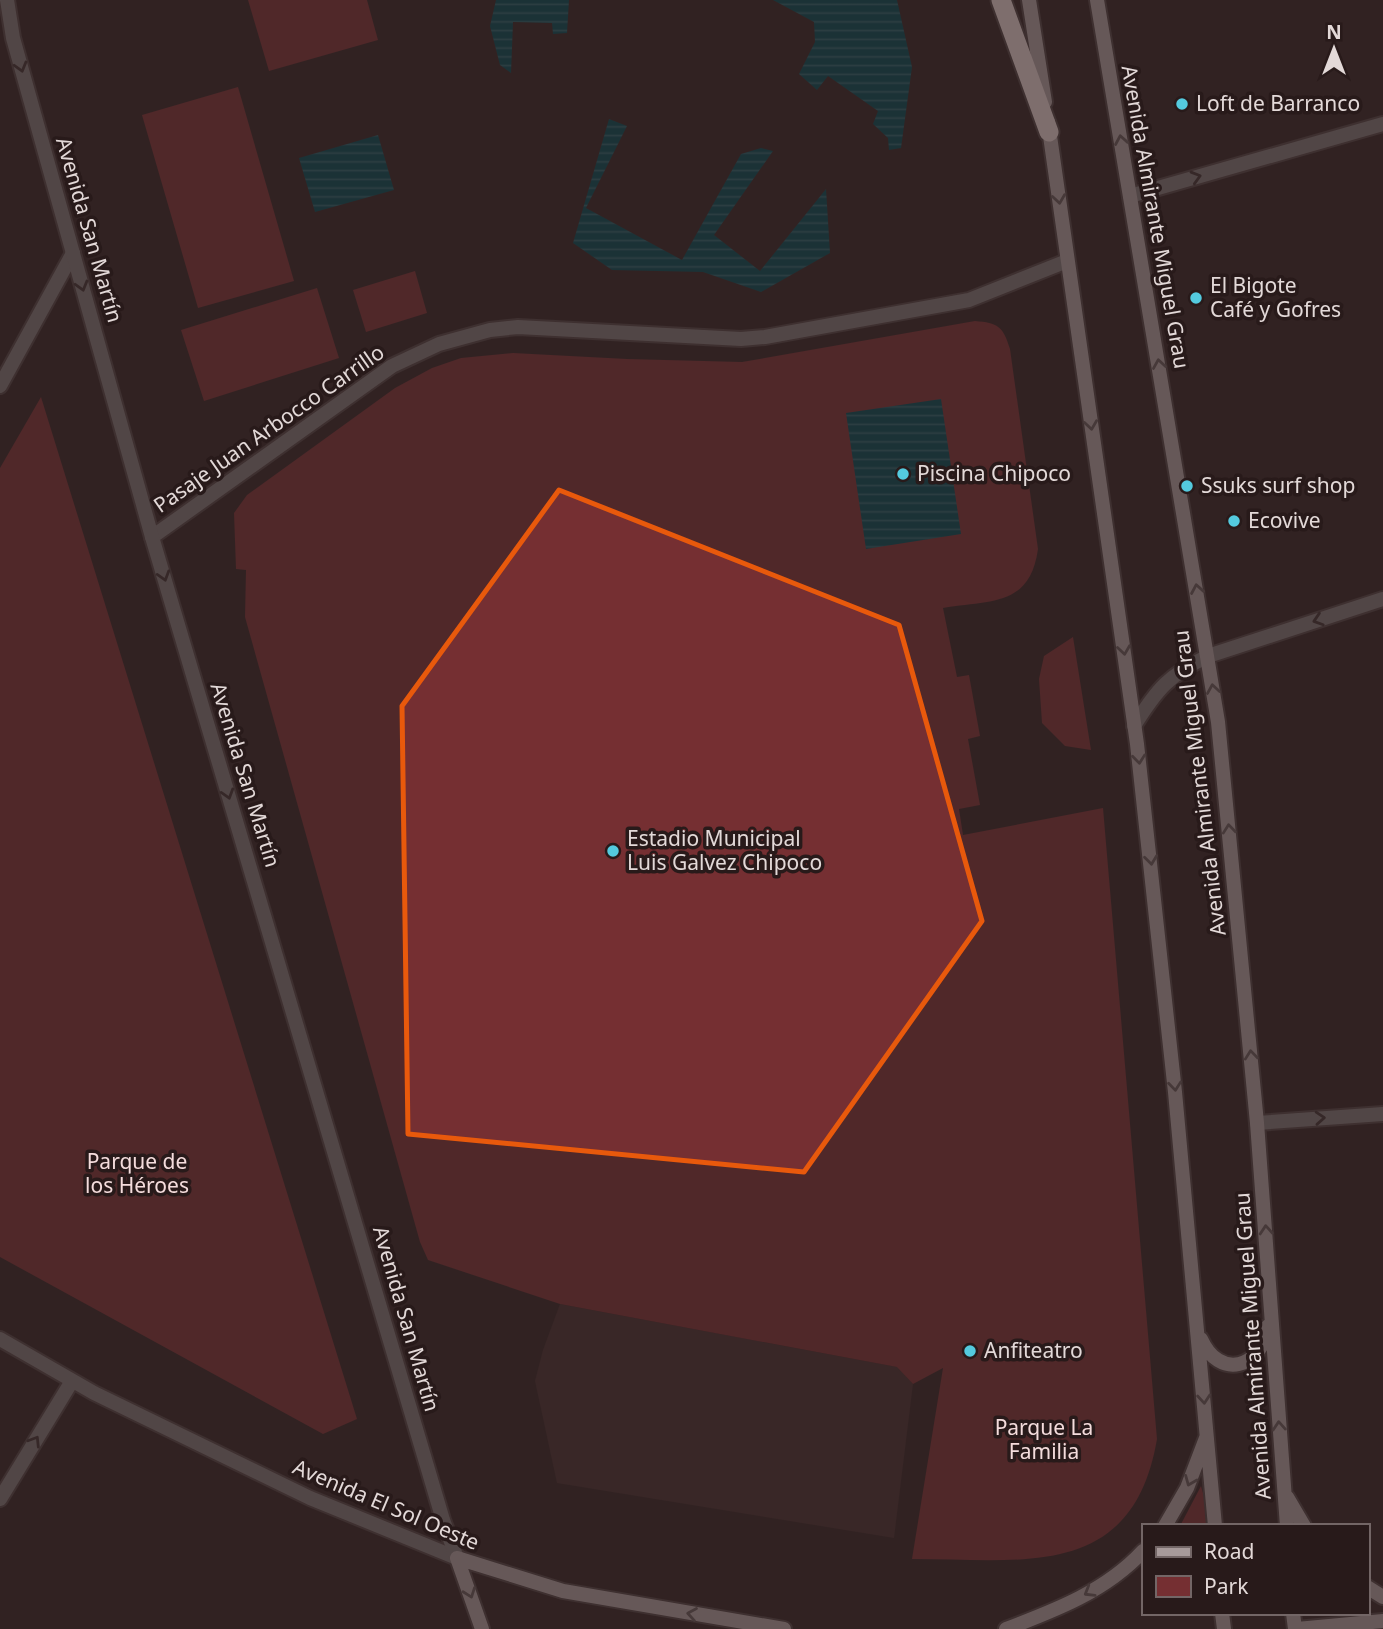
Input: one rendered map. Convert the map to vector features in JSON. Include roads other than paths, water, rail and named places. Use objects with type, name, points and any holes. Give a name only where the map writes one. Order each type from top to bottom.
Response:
[{"type":"highway","points":[[1001,0],[1049,132]]},
{"type":"main road","points":[[1029,0],[1134,726],[1160,942],[1215,1524]]},
{"type":"main road","name":"Avenida Almirante Miguel Grau","points":[[1097,0],[1218,722],[1258,1123],[1287,1524]]},
{"type":"main road","points":[[1197,1331],[1206,1349],[1220,1362],[1232,1364],[1250,1361],[1263,1346],[1271,1298]]},
{"type":"main road","points":[[1166,1524],[1188,1488],[1208,1433]]},
{"type":"main road","points":[[1285,1494],[1303,1524]]},
{"type":"main road","points":[[1006,1629],[1059,1610],[1113,1578],[1142,1552]]},
{"type":"main road","points":[[457,1558],[482,1629]]},
{"type":"main road","name":"Avenida El Sol Oeste","points":[[457,1558],[514,1578],[563,1591],[784,1629]]},
{"type":"main road","points":[[1296,1629],[1383,1621]]},
{"type":"street","name":"Avenida San Martín","points":[[7,0],[13,38],[152,537],[439,1507],[457,1558]]},
{"type":"street","points":[[1130,196],[1383,124]]},
{"type":"street","points":[[0,386],[73,253]]},
{"type":"street","name":"Pasaje Juan Arbocco Carrillo","points":[[152,537],[371,380],[415,354],[439,344],[491,330],[519,327],[741,339],[765,337],[969,300],[1067,261]]},
{"type":"street","points":[[1134,726],[1154,693],[1182,669],[1208,656],[1383,599]]},
{"type":"street","points":[[1258,1123],[1383,1114]]},
{"type":"street","name":"Avenida El Sol Oeste","points":[[0,1339],[72,1381],[310,1498],[457,1558]]},
{"type":"street","points":[[0,1499],[72,1381]]},
{"type":"water","points":[[496,0],[569,0],[567,33],[553,34],[552,23],[513,22],[511,73],[500,65],[490,26]]},
{"type":"water","points":[[773,0],[897,0],[912,67],[901,148],[889,150],[888,138],[873,124],[878,111],[828,76],[817,90],[799,74],[815,42],[814,22]]},
{"type":"water","points":[[609,119],[627,126],[586,208],[682,260],[741,154],[761,148],[773,151],[714,235],[760,271],[826,189],[830,253],[761,292],[703,272],[612,270],[573,243]]},
{"type":"water","points":[[378,135],[394,190],[315,212],[299,158]]},
{"type":"water","name":"Piscina Chipoco","points":[[941,399],[961,534],[866,549],[846,413]]},
{"type":"place","name":"Loft de Barranco","points":[[1182,104]]},
{"type":"place","name":"El Bigote Café y Gofres","points":[[1196,298]]},
{"type":"place","name":"Piscina Chipoco","points":[[903,474]]},
{"type":"place","name":"Ssuks surf shop","points":[[1187,486]]},
{"type":"place","name":"Ecovive","points":[[1234,521]]},
{"type":"place","name":"Estadio Municipal Luis Galvez Chipoco","points":[[613,851]]},
{"type":"place","name":"Anfiteatro","points":[[970,1351]]},
{"type":"park label","name":"Parque de los Héroes","points":[[137,1174]]},
{"type":"park label","name":"Parque La Familia","points":[[1044,1440]]}]
